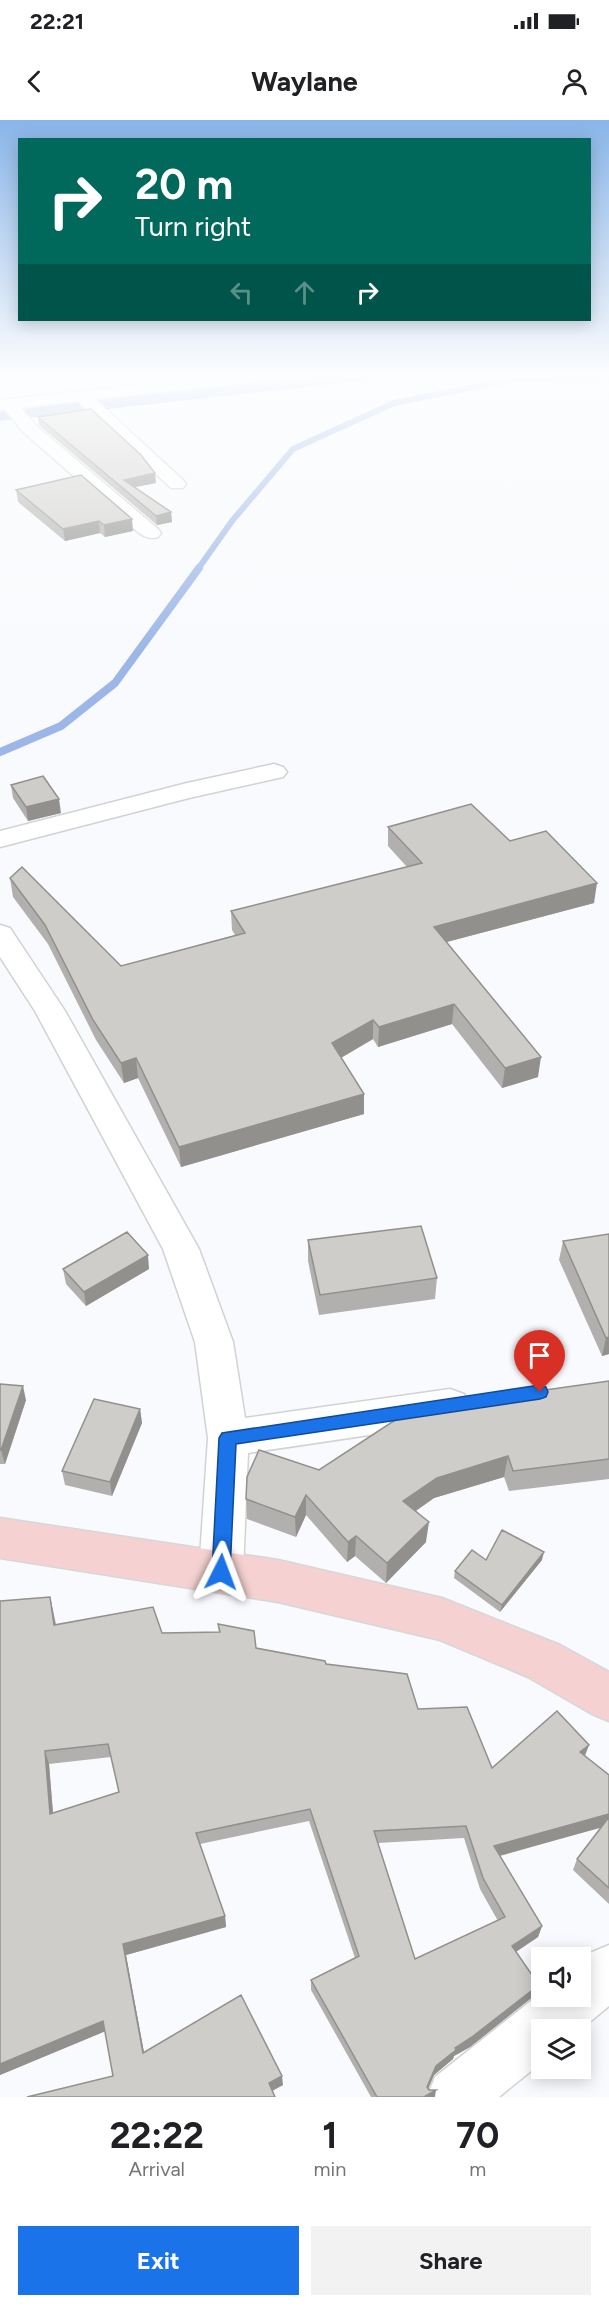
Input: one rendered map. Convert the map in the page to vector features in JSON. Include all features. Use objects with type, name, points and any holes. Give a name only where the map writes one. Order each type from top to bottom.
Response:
[{"type":"main road","points":[[0,1538],[278,1581],[442,1620],[544,1661],[609,1698]]},
{"type":"street","points":[[77,467],[106,496],[152,533]]},
{"type":"street","points":[[158,467],[177,484]]},
{"type":"street","points":[[0,839],[187,791],[274,772]]},
{"type":"street","points":[[0,934],[50,1011],[181,1249],[214,1342],[228,1438],[221,1572]]},
{"type":"street","points":[[228,1438],[482,1401]]},
{"type":"street","points":[[591,1987],[609,1972]]},
{"type":"street","points":[[455,2097],[566,2007]]},
{"type":"building","points":[[98,467],[151,467],[155,473],[124,480],[171,512],[156,516]]},
{"type":"building","points":[[81,475],[132,519],[104,525],[99,521],[63,529],[16,490]]},
{"type":"building","points":[[43,776],[59,799],[26,807],[11,785]]},
{"type":"building","points":[[471,804],[510,841],[546,831],[597,883],[434,927],[541,1057],[505,1068],[454,1004],[379,1027],[373,1020],[332,1043],[364,1094],[179,1147],[136,1058],[121,1063],[93,1020],[45,925],[10,878],[22,867],[121,966],[245,933],[231,911],[422,863],[388,827]]},
{"type":"building","points":[[421,1226],[437,1278],[320,1295],[308,1240]]},
{"type":"building","points":[[127,1232],[148,1255],[84,1292],[63,1269]]},
{"type":"building","points":[[609,1234],[609,1337],[606,1338],[563,1241]]},
{"type":"building","points":[[609,1381],[609,1459],[513,1471],[508,1456],[437,1478],[403,1501],[429,1522],[387,1563],[356,1536],[348,1542],[306,1495],[295,1517],[246,1499],[247,1477],[259,1450],[319,1470],[412,1409]]},
{"type":"building","points":[[0,1384],[23,1386],[1,1450],[0,1450]]},
{"type":"building","points":[[94,1399],[140,1409],[110,1482],[62,1471]]},
{"type":"building","points":[[502,1530],[544,1552],[502,1605],[455,1571],[472,1550],[486,1560]]},
{"type":"building","points":[[50,1597],[54,1625],[153,1607],[162,1633],[220,1632],[218,1624],[254,1631],[256,1648],[325,1661],[326,1664],[407,1674],[418,1709],[467,1707],[492,1768],[557,1711],[589,1745],[580,1752],[609,1775],[609,1814],[494,1846],[542,1926],[512,1946],[531,1973],[531,1991],[455,2048],[456,2050],[436,2066],[427,2087],[429,2090],[436,2090],[424,2097],[377,2097],[311,1980],[359,1956],[310,1809],[196,1833],[225,1916],[123,1944],[143,2053],[241,1995],[282,2076],[269,2083],[275,2097],[27,2097],[113,2076],[103,2021],[0,2064],[0,1601]],"holes":[[[108,1744],[119,1792],[50,1814],[45,1751]],[[466,1826],[483,1878],[505,1917],[415,1959],[374,1831]]]},
{"type":"building","points":[[609,1817],[609,1888],[577,1859]]},
{"type":"waterway","points":[[198,569],[232,521],[278,467]]},
{"type":"waterway","points":[[0,752],[61,726],[115,683],[199,568]]},
{"type":"route","points":[[221,1572],[228,1438],[540,1392]]}]
